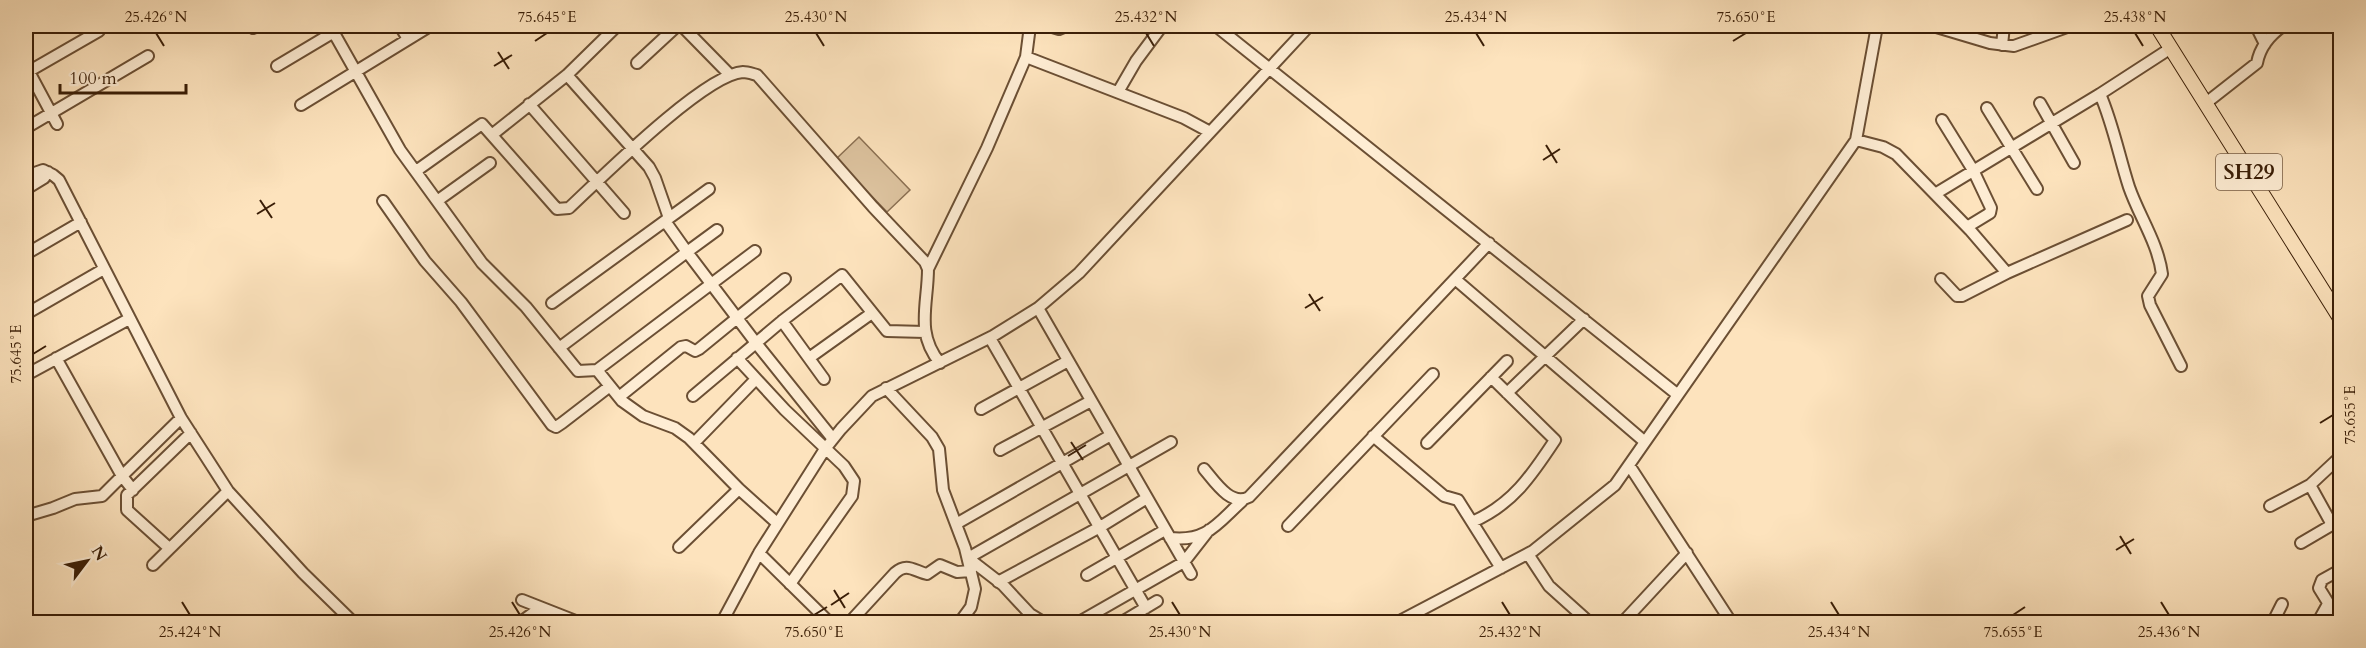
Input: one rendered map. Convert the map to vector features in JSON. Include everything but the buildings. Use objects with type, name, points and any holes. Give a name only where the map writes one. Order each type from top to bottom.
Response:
[{"type":"main road","name":"SH29","points":[[2157,26],[2340,318]]},
{"type":"street","points":[[400,26],[408,39]]},
{"type":"street","points":[[301,105],[429,26]]},
{"type":"street","points":[[493,134],[567,75],[617,26]]},
{"type":"street","points":[[637,63],[677,26]]},
{"type":"street","points":[[682,26],[730,75]]},
{"type":"street","points":[[940,363],[931,352],[923,319],[928,269],[977,168],[1026,57],[1030,26]]},
{"type":"street","points":[[1049,26],[1059,29],[1066,26]]},
{"type":"street","points":[[1118,92],[1162,26]]},
{"type":"street","points":[[1216,26],[1678,395]]},
{"type":"street","points":[[722,622],[759,553],[825,449],[872,396],[990,338],[1038,308],[1079,273],[1309,26]]},
{"type":"street","points":[[1398,622],[1528,554],[1615,485],[1856,140],[1877,26]]},
{"type":"street","points":[[1933,26],[1952,28],[1990,43],[2014,46],[2070,26]]},
{"type":"street","points":[[2002,45],[2004,26]]},
{"type":"street","points":[[2256,26],[2265,44]]},
{"type":"street","points":[[2206,103],[2257,63],[2259,52],[2281,26]]},
{"type":"street","points":[[277,66],[332,29],[400,150],[482,263],[526,307],[578,371],[597,370],[755,251]]},
{"type":"street","points":[[54,119],[27,70],[99,32]]},
{"type":"street","points":[[1935,194],[2171,48]]},
{"type":"street","points":[[26,128],[54,119],[148,56]]},
{"type":"street","points":[[1026,57],[1184,118],[1210,132]]},
{"type":"street","points":[[416,171],[482,124],[557,209],[569,208],[684,104],[730,75],[744,72],[757,75],[925,262],[928,269]]},
{"type":"street","points":[[567,75],[649,166],[655,178],[667,220],[687,252],[833,439]]},
{"type":"street","points":[[2100,94],[2110,116],[2130,189],[2160,259],[2162,274],[2148,296],[2150,305],[2181,366]]},
{"type":"street","points":[[2040,103],[2074,163]]},
{"type":"street","points":[[529,104],[624,213]]},
{"type":"street","points":[[1987,108],[2037,189]]},
{"type":"street","points":[[1942,120],[1973,170],[1991,208],[1987,216],[1967,227]]},
{"type":"street","points":[[1856,140],[1882,147],[1896,154],[1967,227],[2007,273]]},
{"type":"street","points":[[437,201],[490,163]]},
{"type":"street","points":[[26,176],[38,170],[48,172],[58,180],[181,418],[228,491],[303,573],[353,622]]},
{"type":"street","points":[[26,189],[44,178],[48,172]]},
{"type":"street","points":[[552,303],[709,189]]},
{"type":"street","points":[[383,201],[425,261],[461,302],[552,425],[556,427],[562,423],[610,386]]},
{"type":"street","points":[[1941,279],[1957,296],[1962,296],[2007,273],[2127,220]]},
{"type":"street","points":[[26,255],[81,222]]},
{"type":"street","points":[[559,348],[717,230]]},
{"type":"street","points":[[1079,622],[1184,562],[1209,531],[1249,497],[1489,243]]},
{"type":"street","points":[[26,314],[104,269]]},
{"type":"street","points":[[693,396],[782,321],[842,275],[887,331],[925,332]]},
{"type":"street","points":[[619,397],[675,351],[686,346],[695,351],[786,279]]},
{"type":"street","points":[[1455,279],[1645,442]]},
{"type":"street","points":[[1038,308],[1191,574]]},
{"type":"street","points":[[809,358],[872,313]]},
{"type":"street","points":[[26,375],[129,319]]},
{"type":"street","points":[[1508,393],[1584,319]]},
{"type":"street","points":[[782,321],[824,379]]},
{"type":"street","points":[[990,338],[1146,608]]},
{"type":"street","points":[[56,358],[122,476],[133,490]]},
{"type":"street","points":[[737,358],[851,475],[854,489],[852,496],[790,585]]},
{"type":"street","points":[[981,409],[1068,361]]},
{"type":"street","points":[[1427,443],[1507,362]]},
{"type":"street","points":[[597,370],[619,397],[643,416],[675,428],[694,443],[739,489],[777,523]]},
{"type":"street","points":[[1288,526],[1433,374]]},
{"type":"street","points":[[1472,522],[1514,495],[1527,483],[1555,440],[1491,377]]},
{"type":"street","points":[[694,443],[756,379]]},
{"type":"street","points":[[886,388],[932,437],[939,449],[943,490],[968,558],[975,589],[971,607],[960,622]]},
{"type":"street","points":[[1000,450],[1091,401]]},
{"type":"street","points":[[26,516],[75,499],[102,496],[181,418]]},
{"type":"street","points":[[169,548],[127,510],[127,495],[191,433]]},
{"type":"street","points":[[956,524],[1111,435]]},
{"type":"street","points":[[1373,436],[1444,496],[1458,500],[1502,568]]},
{"type":"street","points":[[968,558],[1171,442]]},
{"type":"street","points":[[2270,506],[2310,485],[2340,457]]},
{"type":"street","points":[[1629,465],[1731,622]]},
{"type":"street","points":[[1204,469],[1225,492],[1236,500],[1242,501]]},
{"type":"street","points":[[2301,543],[2330,526],[2330,521],[2310,485]]},
{"type":"street","points":[[678,547],[739,489]]},
{"type":"street","points":[[153,565],[228,491]]},
{"type":"street","points":[[998,582],[1147,498]]},
{"type":"street","points":[[1087,575],[1117,557],[1168,534],[1192,539],[1209,531]]},
{"type":"street","points":[[759,553],[829,622]]},
{"type":"street","points":[[1623,622],[1687,553]]},
{"type":"street","points":[[1528,554],[1549,586],[1589,622]]},
{"type":"street","points":[[968,558],[1003,585],[1037,621]]},
{"type":"street","points":[[850,622],[903,567],[912,567],[927,574],[940,565],[957,572],[971,571]]},
{"type":"street","points":[[2340,570],[2319,583],[2319,588],[2340,621]]},
{"type":"street","points":[[522,600],[578,622]]},
{"type":"street","points":[[1122,622],[1157,602]]},
{"type":"street","points":[[2273,622],[2282,604]]},
{"type":"street","points":[[2318,622],[2328,604]]},
{"type":"street","points":[[521,622],[540,608]]},
{"type":"shaded area","points":[[859,137],[910,190],[887,212],[836,159]]}]
